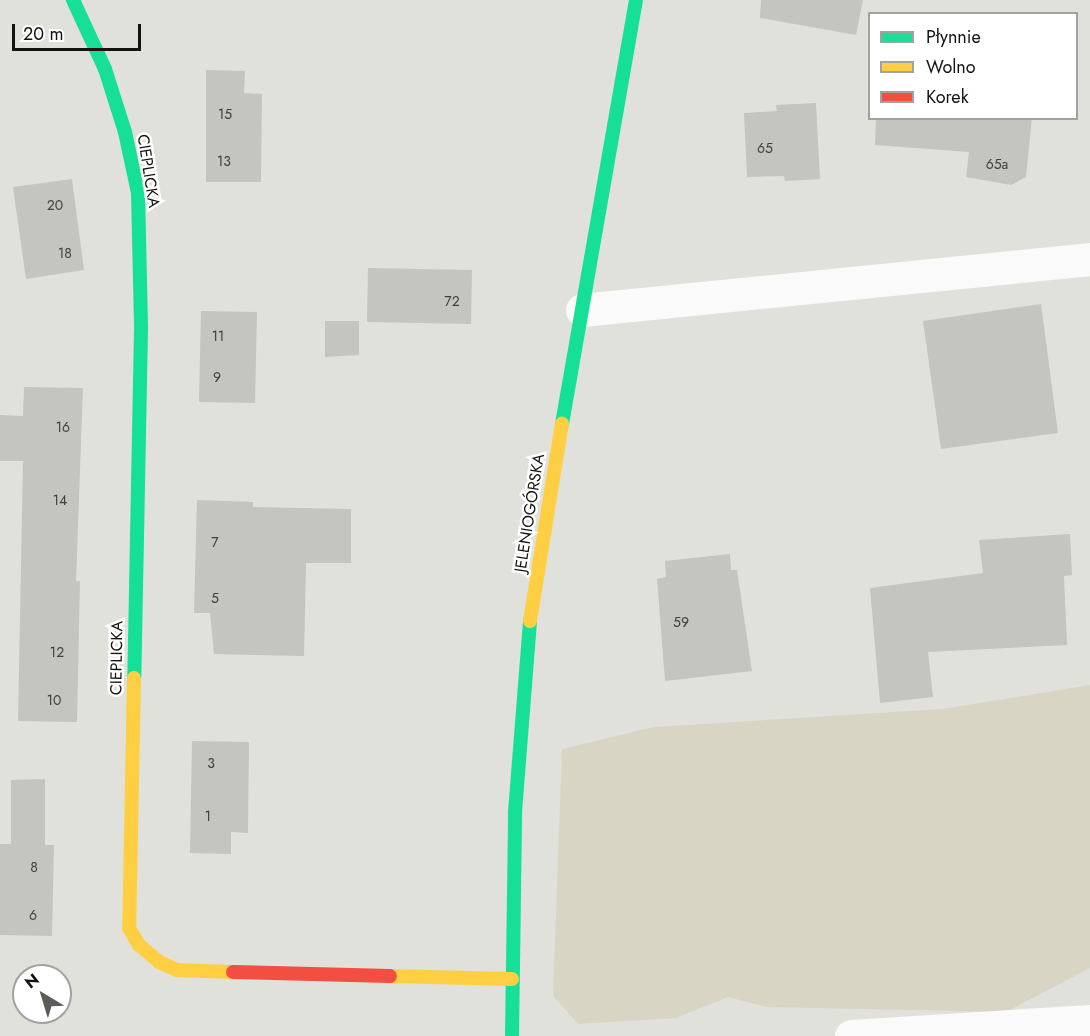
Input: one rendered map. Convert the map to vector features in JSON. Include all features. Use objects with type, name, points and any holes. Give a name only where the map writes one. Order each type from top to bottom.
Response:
[{"type":"street","name":"CIEPLICKA","points":[[73,0],[105,69],[125,132],[138,194],[141,329],[129,928],[139,945],[159,962],[177,970],[302,970],[512,979]]},
{"type":"street","name":"JELENIOGÓRSKA","points":[[512,1036],[514,812],[524,662],[636,0]]},
{"type":"street","points":[[582,310],[1090,259]]},
{"type":"street","points":[[851,1036],[1074,1027]]},
{"type":"shaded area","points":[[1090,685],[1090,968],[1006,1012],[766,1007],[728,997],[676,1018],[578,1024],[553,996],[562,749],[654,727],[942,709]]},
{"type":"building","points":[[761,0],[863,0],[856,35],[760,18]]},
{"type":"building","points":[[206,70],[245,71],[244,93],[262,94],[261,182],[206,182]]},
{"type":"building","points":[[816,103],[820,179],[785,181],[784,176],[747,177],[744,113],[777,111],[776,105]]},
{"type":"building","points":[[876,120],[1032,120],[1026,177],[1011,185],[966,177],[969,152],[875,145]]},
{"type":"building","points":[[72,179],[84,270],[26,279],[13,187]]},
{"type":"building","points":[[368,268],[472,270],[471,324],[367,322]]},
{"type":"building","points":[[1041,304],[1058,433],[941,449],[923,321]]},
{"type":"building","points":[[201,311],[257,312],[255,403],[199,402]]},
{"type":"building","points":[[325,321],[359,321],[359,355],[325,357]]},
{"type":"building","points":[[24,387],[83,388],[76,581],[80,581],[77,722],[18,721],[23,461],[0,461],[0,415],[23,416]]},
{"type":"building","points":[[197,500],[253,502],[253,507],[351,509],[351,563],[306,563],[304,656],[214,654],[210,613],[194,613]]},
{"type":"building","points":[[1070,534],[1072,575],[1064,576],[1067,645],[928,652],[933,697],[880,703],[870,588],[983,573],[979,540]]},
{"type":"building","points":[[730,554],[731,570],[737,570],[752,671],[665,681],[657,579],[666,577],[665,561]]},
{"type":"building","points":[[192,741],[249,742],[248,833],[231,832],[231,854],[190,853]]},
{"type":"building","points":[[45,779],[45,845],[54,845],[52,936],[0,935],[0,844],[11,844],[11,780]]},
{"type":"traffic: fast","points":[[73,0],[105,69],[125,132],[138,193],[141,329],[134,678]]},
{"type":"traffic: fast","points":[[562,424],[636,0]]},
{"type":"traffic: fast","points":[[512,1036],[515,812],[530,621]]},
{"type":"traffic: slow","points":[[530,621],[562,424]]},
{"type":"traffic: slow","points":[[134,678],[129,928],[139,945],[159,962],[177,970],[233,972]]},
{"type":"traffic: slow","points":[[390,976],[512,979]]},
{"type":"traffic: jam","points":[[233,972],[390,976]]}]
